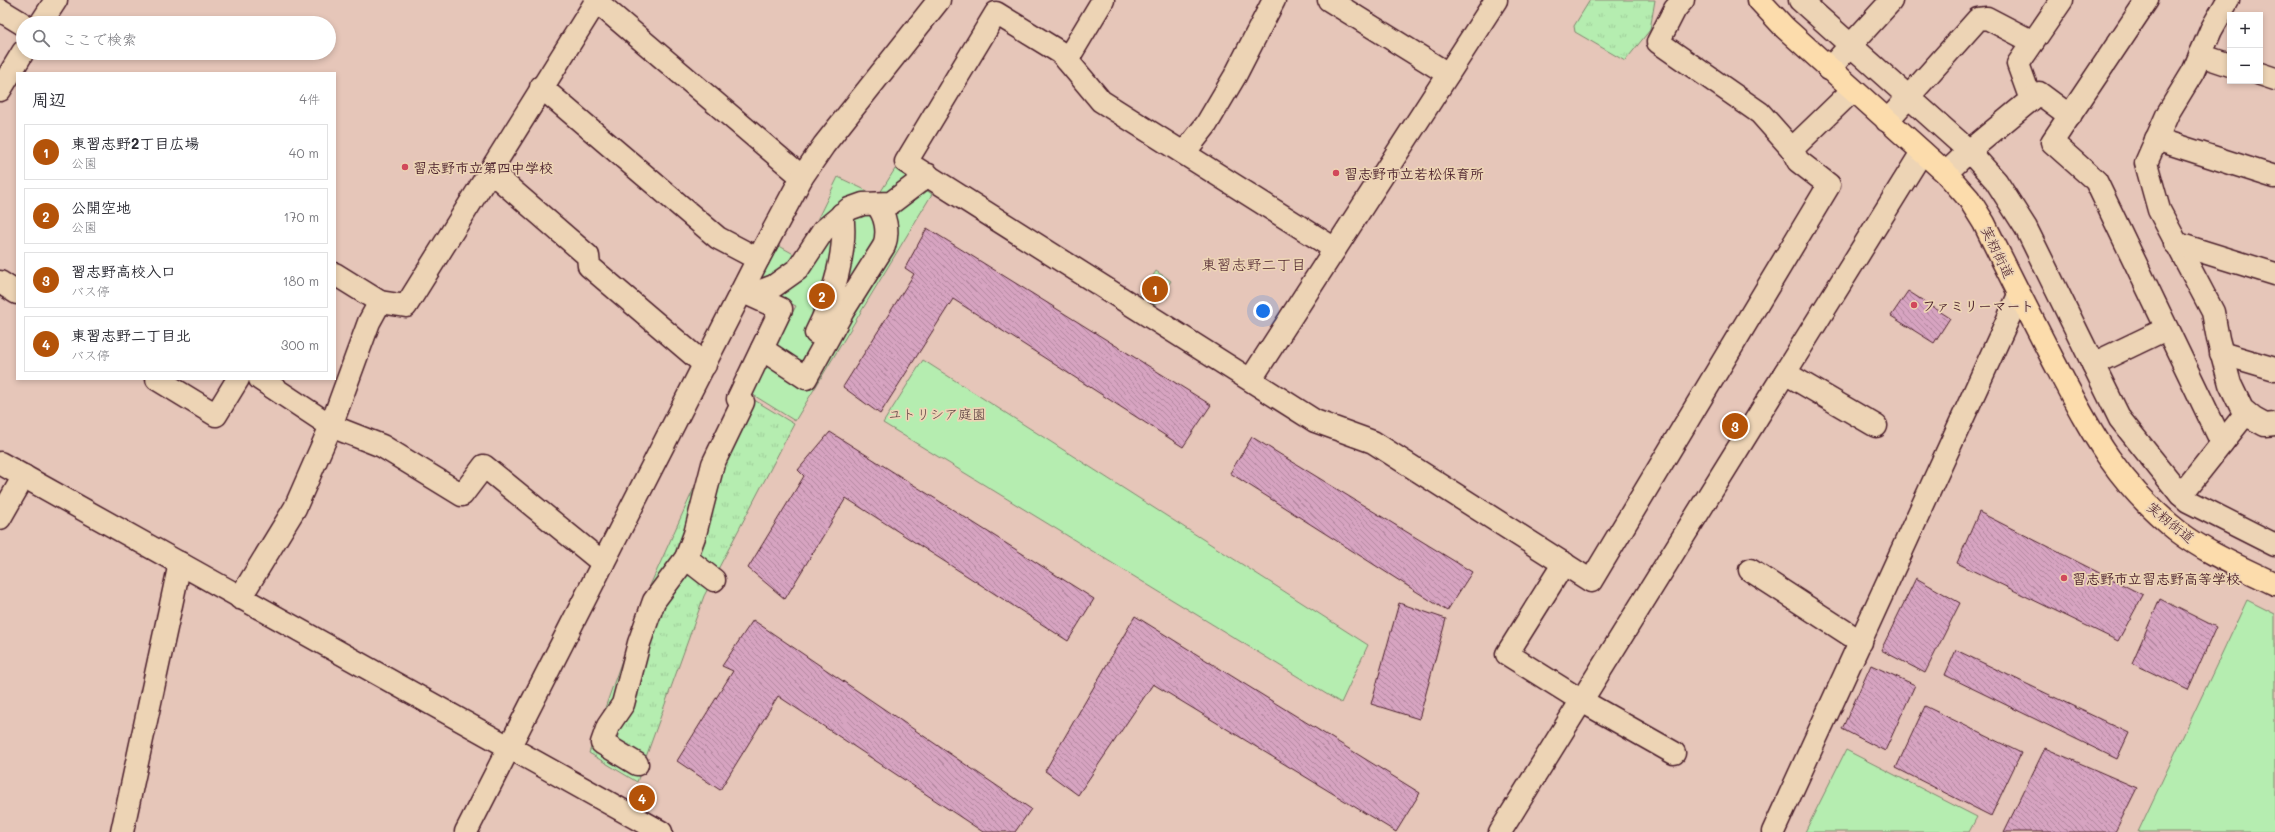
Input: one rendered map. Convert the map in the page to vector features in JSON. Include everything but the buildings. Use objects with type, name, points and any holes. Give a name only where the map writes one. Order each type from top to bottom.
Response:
[{"type":"main road","name":"実籾街道","points":[[1759,0],[1785,28],[1829,69],[1946,173],[1968,199],[1984,223],[2019,295],[2084,418],[2106,456],[2124,479],[2158,514],[2180,532],[2200,545],[2275,584]]},
{"type":"street","points":[[46,16],[56,0]]},
{"type":"street","points":[[336,275],[380,302],[406,306],[541,87],[597,0],[802,177]]},
{"type":"street","points":[[1067,60],[1103,0]]},
{"type":"street","points":[[1184,153],[1206,125],[1235,76],[1274,0]]},
{"type":"street","points":[[1329,0],[1448,74]]},
{"type":"street","points":[[1335,249],[1101,101],[1061,53],[1000,7],[906,162],[1315,421],[1373,442],[1591,581],[1829,185],[1798,161],[1792,149],[1760,113],[1658,42],[1675,9],[1683,0]]},
{"type":"street","points":[[1800,0],[1969,151],[1996,181],[2026,228],[2120,419],[2181,495],[2188,501],[2275,545]]},
{"type":"street","points":[[2031,100],[2018,64],[2062,0]]},
{"type":"street","points":[[2147,0],[2052,142],[2096,180],[2166,329],[2222,443]]},
{"type":"street","points":[[2228,0],[2211,30],[2193,72],[2168,113],[2146,163],[2159,210],[2175,243],[2213,312],[2221,353],[2230,384],[2242,409],[2265,424],[2275,424]]},
{"type":"street","points":[[466,832],[758,259],[802,177],[824,145],[935,1]]},
{"type":"street","points":[[1251,380],[1448,74],[1492,1]]},
{"type":"street","points":[[1829,69],[1891,1]]},
{"type":"street","points":[[0,10],[16,20]]},
{"type":"street","points":[[1887,121],[1978,19],[1987,18],[2033,42]]},
{"type":"street","points":[[2200,55],[2227,64]]},
{"type":"street","points":[[9,80],[19,60]]},
{"type":"street","points":[[2263,75],[2275,79]]},
{"type":"street","points":[[541,87],[718,238],[758,259]]},
{"type":"street","points":[[1792,149],[1853,90]]},
{"type":"street","points":[[1946,173],[1969,151],[2039,93],[2070,116]]},
{"type":"street","points":[[2156,139],[2275,177]]},
{"type":"street","points":[[1500,832],[1922,152]]},
{"type":"street","points":[[490,171],[588,256],[590,266],[705,365]]},
{"type":"street","points":[[637,764],[602,743],[608,726],[623,704],[638,643],[654,601],[686,558],[695,534],[712,464],[743,402],[738,400],[781,309],[750,295],[774,286],[798,269],[823,231],[842,214],[856,206],[891,203],[928,175]]},
{"type":"street","points":[[762,349],[806,378],[843,311],[884,246],[886,240],[886,223],[881,210],[876,204]]},
{"type":"street","points":[[793,370],[815,337],[826,314],[843,244],[842,214]]},
{"type":"street","points":[[2175,243],[2275,274]]},
{"type":"street","points":[[0,282],[16,292]]},
{"type":"street","points":[[1773,832],[2019,295]]},
{"type":"street","points":[[240,598],[295,508],[331,426],[369,322],[380,302]]},
{"type":"street","points":[[2093,364],[2166,329]]},
{"type":"street","points":[[2221,353],[2275,369]]},
{"type":"street","points":[[1785,373],[1876,426]]},
{"type":"street","points":[[159,380],[216,415],[237,380]]},
{"type":"street","points":[[262,380],[331,426],[382,446],[462,495],[484,466],[603,563]]},
{"type":"street","points":[[2181,495],[2246,413]]},
{"type":"street","points":[[0,463],[240,598],[510,746],[661,832]]},
{"type":"street","points":[[0,518],[24,476]]},
{"type":"street","points":[[686,558],[706,572]]},
{"type":"street","points":[[122,832],[180,563]]},
{"type":"street","points":[[1564,563],[1507,654],[1582,701],[1674,753]]},
{"type":"street","points":[[1750,570],[1861,642]]},
{"type":"green space","points":[[1590,0],[1655,0],[1650,30],[1625,61],[1575,32],[1574,26]]},
{"type":"green space","points":[[895,169],[932,194],[795,421],[750,393],[796,306],[753,286],[774,243],[799,257],[838,177],[878,196]]},
{"type":"green space","points":[[1156,271],[1171,281],[1154,306],[1139,297]]},
{"type":"green space","points":[[792,307],[746,395],[794,424],[704,596],[637,782],[589,753],[643,601],[723,424],[729,404]]},
{"type":"green space","name":"ユトリシア庭園","points":[[923,360],[1368,645],[1341,703],[883,423]]},
{"type":"green space","points":[[2247,600],[2275,614],[2275,832],[2138,832]]},
{"type":"green space","points":[[1846,750],[1977,817],[1969,832],[1805,832]]},
{"type":"place","name":"習志野市立第四中学校","points":[[405,167]]},
{"type":"place","name":"習志野市立若松保育所","points":[[1336,173]]},
{"type":"place","name":"東習志野2丁目広場","points":[[1155,289]]},
{"type":"place","name":"公開空地","points":[[822,296]]},
{"type":"place","name":"ファミリーマート","points":[[1914,305]]},
{"type":"place","name":"習志野高校入口","points":[[1735,426]]},
{"type":"place","name":"習志野市立習志野高等学校","points":[[2064,578]]},
{"type":"place","name":"東習志野二丁目北","points":[[642,798]]},
{"type":"district","name":"東習志野二丁目","points":[[1254,264]]}]
